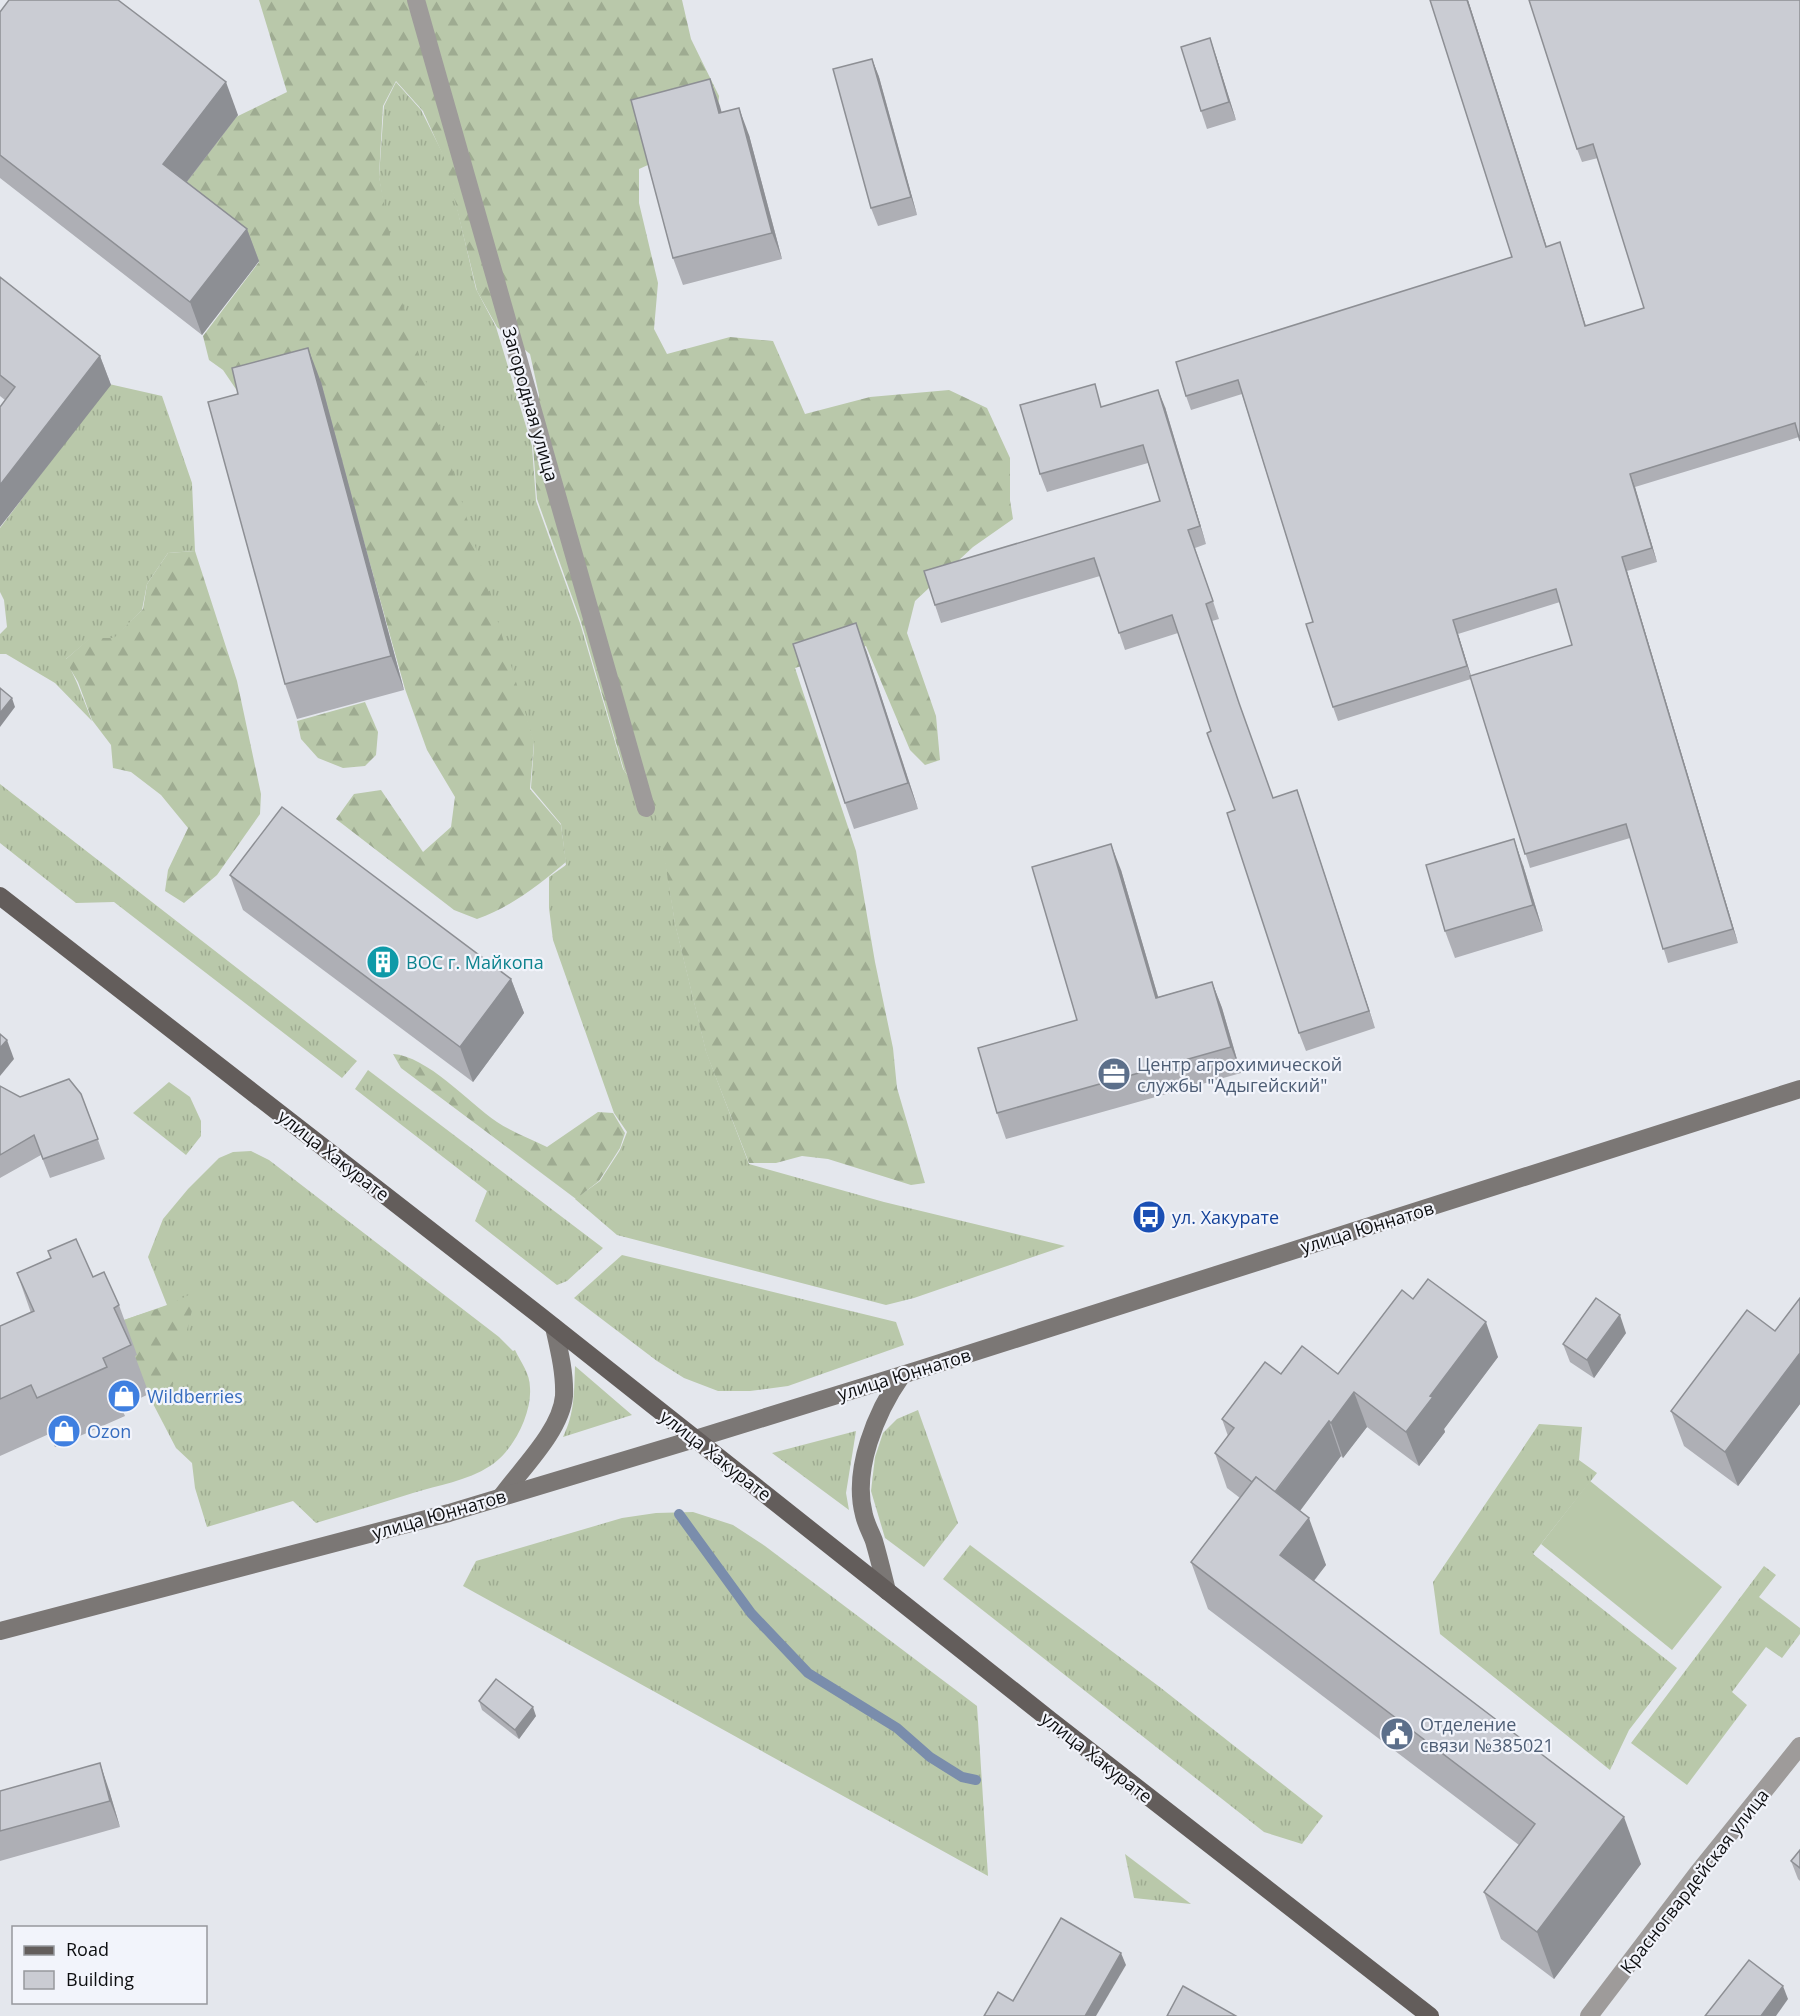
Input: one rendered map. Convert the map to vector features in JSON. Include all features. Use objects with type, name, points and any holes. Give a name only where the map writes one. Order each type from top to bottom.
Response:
[{"type":"main road","name":"улица Хакурате","points":[[0,896],[554,1327],[1230,1862],[1430,2016]]},
{"type":"main road","name":"улица Юннатов","points":[[0,1631],[437,1516],[695,1439],[1800,1089]]},
{"type":"main road","points":[[501,1497],[548,1434],[564,1398],[563,1375],[554,1327]]},
{"type":"main road","points":[[887,1591],[874,1540],[864,1514],[861,1486],[864,1460],[871,1434],[884,1405],[902,1375]]},
{"type":"street","name":"Загородная улица","points":[[416,0],[646,808]]},
{"type":"street","name":"Красногвардейская улица","points":[[1589,2016],[1697,1874],[1800,1746]]},
{"type":"green space","points":[[259,0],[682,0],[691,39],[719,96],[717,124],[668,156],[639,169],[639,203],[658,283],[654,329],[667,354],[730,337],[773,341],[805,414],[870,397],[949,390],[987,408],[1010,458],[1010,500],[1013,519],[973,547],[915,601],[907,633],[936,716],[940,760],[925,765],[910,750],[866,646],[795,668],[856,851],[875,962],[893,1048],[897,1088],[925,1183],[911,1185],[828,1159],[802,1156],[776,1163],[749,1163],[706,1052],[675,924],[658,819],[624,770],[581,622],[537,499],[533,446],[539,395],[530,354],[497,327],[477,291],[445,160],[423,111],[396,81],[383,106],[379,176],[402,302],[534,742],[530,789],[561,825],[566,862],[524,895],[477,919],[454,910],[336,819],[354,794],[381,790],[423,852],[451,827],[455,797],[427,750],[405,689],[319,381],[244,401],[223,370],[209,360],[203,336],[259,262],[52,103],[190,177],[236,117],[287,92]]},
{"type":"green space","points":[[396,82],[421,110],[446,160],[476,289],[496,327],[532,446],[536,501],[580,623],[623,769],[659,819],[675,923],[706,1051],[749,1164],[884,1202],[1065,1246],[914,1298],[886,1305],[617,1235],[575,1199],[600,1181],[620,1150],[627,1132],[614,1113],[553,940],[549,908],[549,877],[566,865],[561,824],[531,788],[534,744],[399,302],[379,177],[384,106]]},
{"type":"green space","points":[[109,384],[162,396],[192,483],[195,551],[168,553],[147,584],[142,610],[114,639],[91,638],[66,659],[92,721],[55,683],[6,654],[0,654],[0,634],[7,627],[4,600],[0,592],[0,528]]},
{"type":"green space","points":[[195,551],[237,681],[261,794],[260,814],[217,875],[184,903],[165,891],[168,870],[188,828],[161,795],[131,772],[113,768],[111,745],[92,720],[78,682],[65,660],[90,638],[114,638],[143,609],[147,584],[168,553]]},
{"type":"green space","points":[[365,702],[378,732],[376,755],[365,766],[343,768],[318,758],[301,739],[297,721]]},
{"type":"green space","points":[[0,784],[357,1061],[342,1078],[114,902],[76,903],[0,843]]},
{"type":"green space","points":[[393,1054],[420,1063],[447,1081],[497,1122],[547,1147],[598,1112],[613,1113],[625,1133],[620,1148],[599,1181],[576,1199],[401,1068]]},
{"type":"green space","points":[[368,1070],[603,1248],[567,1281],[557,1285],[475,1221],[487,1191],[355,1089]]},
{"type":"green space","points":[[169,1082],[190,1097],[201,1121],[201,1136],[186,1155],[133,1113]]},
{"type":"green space","points":[[251,1151],[269,1160],[499,1337],[513,1351],[515,1350],[525,1368],[530,1398],[519,1432],[498,1460],[462,1479],[316,1523],[293,1501],[207,1527],[195,1488],[192,1463],[176,1448],[149,1396],[132,1358],[121,1321],[167,1305],[148,1257],[163,1219],[188,1189],[219,1158],[233,1152]]},
{"type":"green space","points":[[622,1255],[896,1322],[904,1345],[788,1386],[750,1391],[718,1391],[684,1378],[657,1361],[574,1298]]},
{"type":"green space","points":[[197,1291],[167,1408],[149,1396],[132,1358],[136,1355],[121,1321],[166,1306]]},
{"type":"green space","points":[[575,1366],[632,1415],[563,1437],[572,1411]]},
{"type":"green space","points":[[918,1410],[958,1523],[924,1567],[885,1538],[871,1491],[875,1457],[883,1433],[897,1419]]},
{"type":"green space","points":[[1539,1424],[1582,1427],[1579,1460],[1597,1473],[1533,1554],[1677,1668],[1629,1730],[1610,1770],[1440,1634],[1433,1582]]},
{"type":"green space","points":[[856,1431],[846,1493],[849,1510],[772,1453]]},
{"type":"green space","points":[[1590,1481],[1722,1587],[1672,1650],[1541,1544]]},
{"type":"green space","points":[[693,1512],[733,1525],[765,1546],[977,1706],[988,1876],[463,1586],[476,1561],[622,1518],[656,1513]]},
{"type":"green space","points":[[970,1545],[1161,1688],[1323,1816],[1302,1844],[1264,1832],[943,1579]]},
{"type":"green space","points":[[1764,1566],[1776,1575],[1759,1597],[1800,1628],[1800,1634],[1782,1658],[1766,1647],[1732,1692],[1747,1705],[1687,1785],[1631,1743]]},
{"type":"green space","points":[[1125,1854],[1191,1904],[1134,1898]]},
{"type":"building","points":[[9,0],[118,0],[226,82],[163,164],[247,229],[190,302],[0,155],[0,12]]},
{"type":"building","points":[[1430,0],[1467,0],[1546,247],[1560,242],[1585,326],[1644,308],[1593,144],[1577,149],[1529,0],[1800,0],[1800,441],[1795,423],[1630,474],[1652,548],[1622,557],[1733,929],[1663,949],[1626,824],[1525,854],[1470,676],[1572,645],[1556,589],[1453,620],[1467,666],[1333,707],[1306,624],[1313,622],[1238,380],[1186,396],[1176,362],[1512,257]]},
{"type":"building","points":[[1210,38],[1229,102],[1201,111],[1181,47]]},
{"type":"building","points":[[872,59],[911,197],[871,208],[833,69]]},
{"type":"building","points":[[710,79],[719,113],[739,108],[772,233],[673,258],[631,100]]},
{"type":"building","points":[[0,277],[100,356],[0,485],[0,407],[15,387],[0,375]]},
{"type":"building","points":[[308,348],[391,656],[285,684],[208,402],[238,394],[232,368]]},
{"type":"building","points":[[1095,384],[1101,407],[1158,390],[1200,526],[1188,530],[1213,601],[1206,604],[1239,703],[1273,798],[1297,790],[1369,1011],[1299,1033],[1227,813],[1235,810],[1207,733],[1211,731],[1172,615],[1119,633],[1094,558],[935,605],[924,571],[1160,501],[1143,445],[1040,474],[1020,405]]},
{"type":"building","points":[[856,623],[908,783],[845,803],[793,644]]},
{"type":"building","points":[[0,688],[12,698],[0,713]]},
{"type":"building","name":"ВОС г. Майкопа","points":[[282,807],[511,979],[460,1047],[230,875]]},
{"type":"building","points":[[1514,839],[1533,905],[1445,931],[1426,865]]},
{"type":"building","points":[[1111,844],[1156,998],[1212,982],[1231,1047],[997,1113],[978,1048],[1077,1020],[1032,867]]},
{"type":"building","points":[[0,1034],[7,1040],[0,1048]]},
{"type":"building","points":[[69,1079],[81,1094],[98,1139],[43,1159],[34,1135],[0,1155],[0,1086],[20,1097]]},
{"type":"building","points":[[76,1239],[93,1277],[104,1272],[119,1305],[114,1308],[131,1345],[103,1358],[107,1367],[37,1398],[31,1385],[0,1399],[0,1326],[34,1311],[17,1273],[51,1258],[48,1251]]},
{"type":"building","points":[[1428,1279],[1486,1322],[1406,1432],[1354,1392],[1275,1492],[1256,1477],[1252,1482],[1215,1453],[1234,1428],[1222,1419],[1265,1362],[1281,1374],[1302,1346],[1338,1374],[1402,1290],[1413,1299]]},
{"type":"building","points":[[1596,1298],[1620,1315],[1587,1360],[1563,1344]]},
{"type":"building","points":[[1800,1298],[1800,1353],[1725,1452],[1671,1411],[1747,1310],[1775,1331]]},
{"type":"building","points":[[1256,1477],[1309,1518],[1280,1555],[1624,1817],[1537,1932],[1484,1892],[1535,1824],[1191,1562]]},
{"type":"building","points":[[496,1679],[533,1707],[515,1730],[479,1701]]},
{"type":"building","points":[[100,1763],[110,1801],[0,1831],[0,1791]]},
{"type":"building","points":[[1800,1850],[1800,1868],[1791,1861]]},
{"type":"building","points":[[1061,1918],[1121,1953],[1085,2016],[984,2016],[998,1992],[1013,2001]]},
{"type":"building","points":[[1749,1960],[1783,1986],[1761,2016],[1705,2016]]},
{"type":"building","points":[[1183,1986],[1236,2016],[1167,2016]]},
{"type":"waterway","points":[[679,1514],[751,1613],[808,1673],[897,1728],[930,1757],[962,1777],[976,1780]]},
{"type":"place","name":"ВОС г. Майкопа","points":[[383,962]]},
{"type":"place","name":"Центр агрохимической службы \"Адыгейский\"","points":[[1114,1074]]},
{"type":"place","name":"ул. Хакурате","points":[[1149,1217]]},
{"type":"place","name":"Wildberries","points":[[124,1396]]},
{"type":"place","name":"Ozon","points":[[64,1431]]},
{"type":"place","name":"Отделение связи №385021","points":[[1397,1734]]}]
